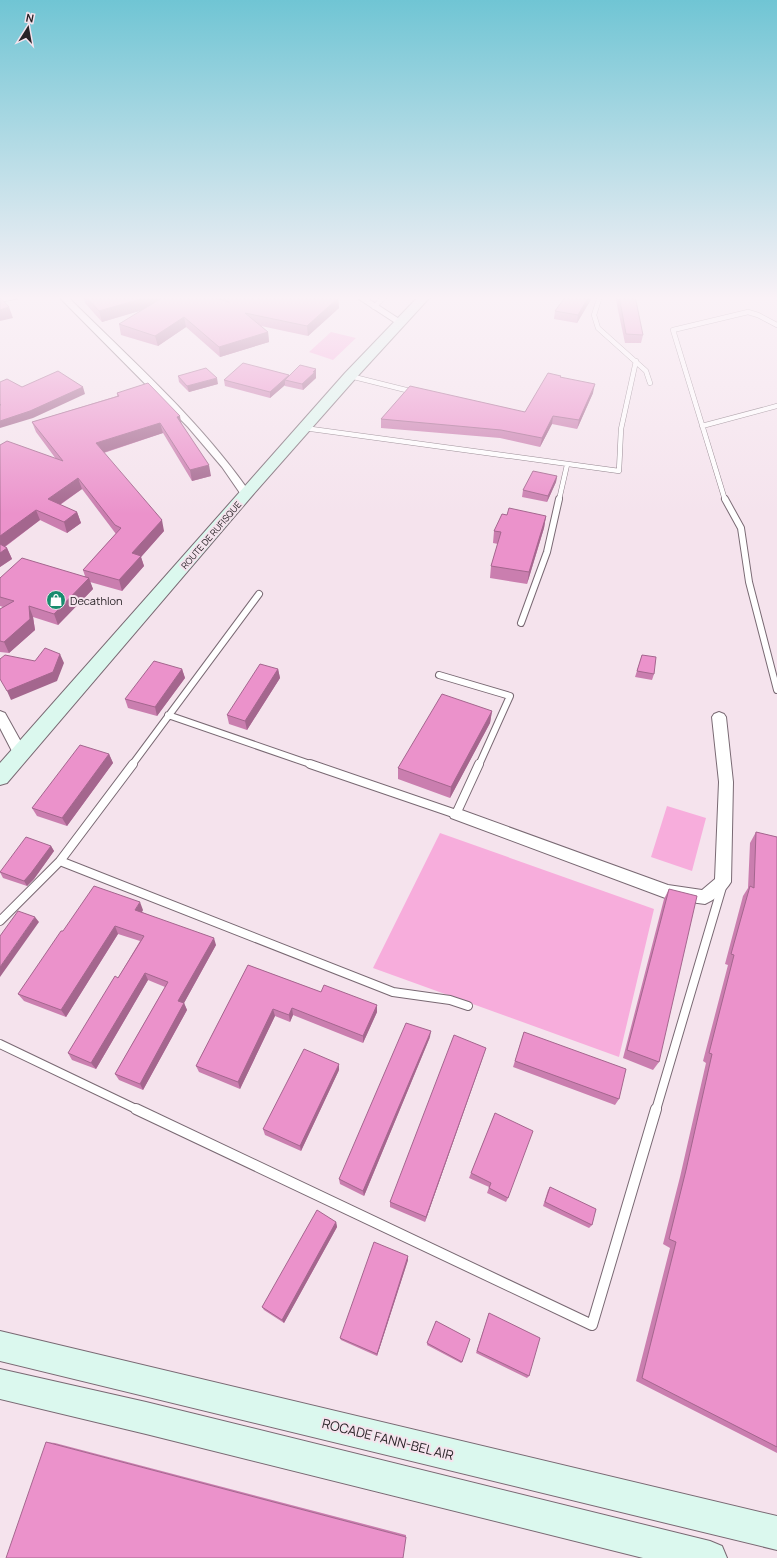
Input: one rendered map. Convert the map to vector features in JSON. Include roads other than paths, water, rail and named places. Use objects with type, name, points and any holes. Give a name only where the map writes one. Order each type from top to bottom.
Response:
[{"type":"main road","name":"ROUTE DE RUFISQUE","points":[[0,777],[357,369]]},
{"type":"main road","name":"ROCADE FANN-BEL AIR","points":[[0,1346],[777,1533]]},
{"type":"main road","points":[[0,1384],[146,1418],[710,1558]]},
{"type":"street","points":[[135,369],[191,424],[226,465],[246,494]]},
{"type":"street","points":[[0,716],[20,753]]},
{"type":"street","points":[[456,814],[668,892],[705,897],[723,882],[726,782],[719,717]]},
{"type":"lane","points":[[304,428],[619,471],[619,441],[634,369]]},
{"type":"lane","points":[[644,369],[650,383]]},
{"type":"lane","points":[[685,369],[726,499],[741,528],[749,582],[777,690]]},
{"type":"lane","points":[[350,376],[422,394]]},
{"type":"lane","points":[[702,426],[777,406]]},
{"type":"lane","points":[[521,623],[547,552],[567,465]]},
{"type":"lane","points":[[0,920],[60,860],[259,594]]},
{"type":"lane","points":[[168,715],[456,814],[510,696],[440,675]]},
{"type":"lane","points":[[60,860],[393,992],[450,1000],[468,1006]]},
{"type":"lane","points":[[0,1044],[592,1325],[723,882]]},
{"type":"place","name":"Decathlon","points":[[56,600]]}]
